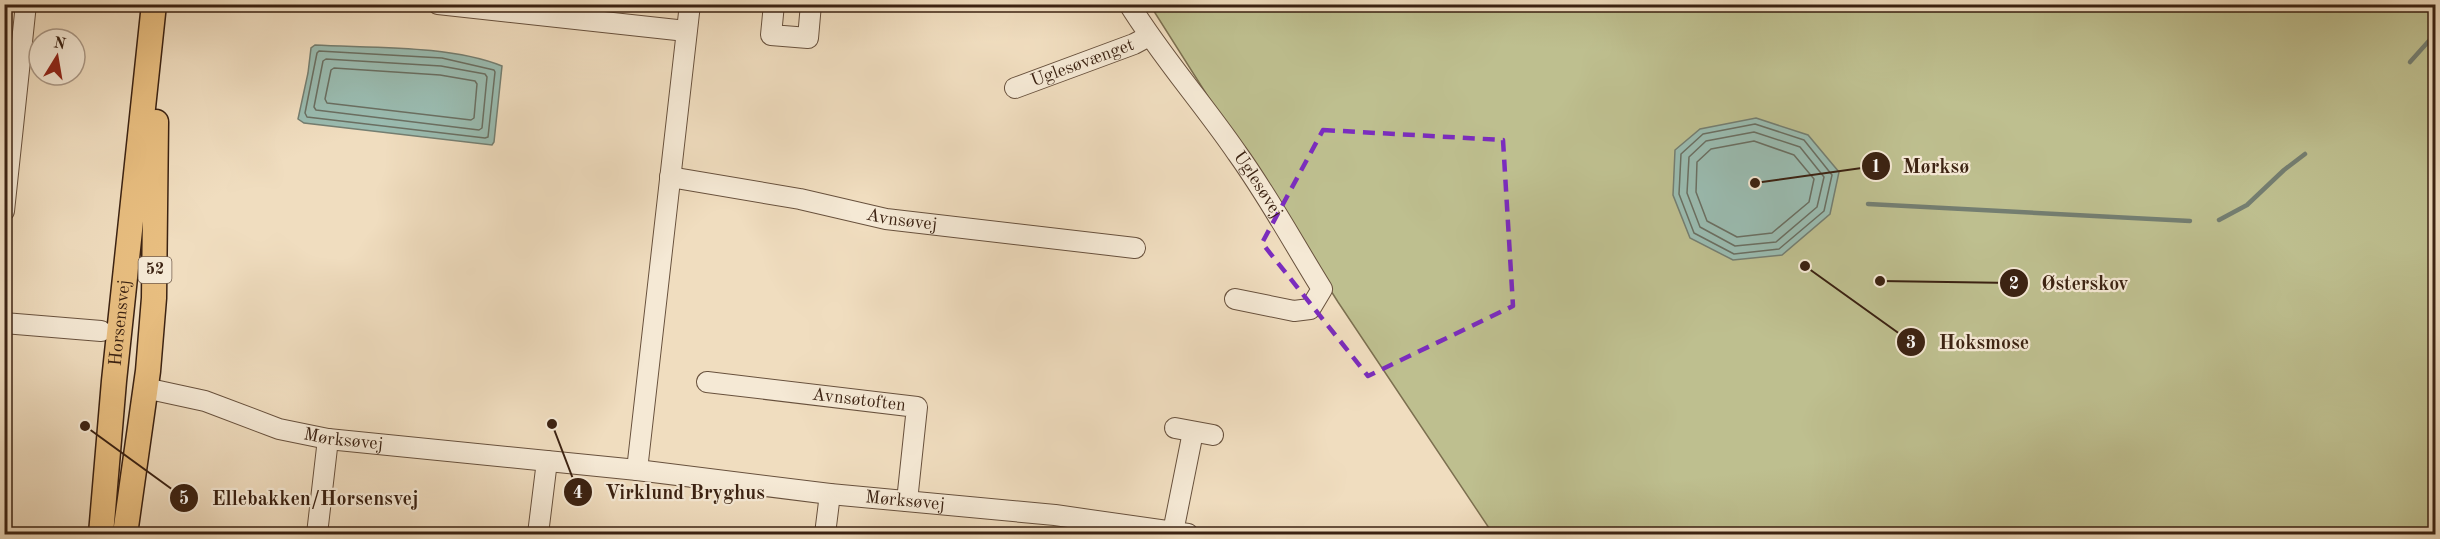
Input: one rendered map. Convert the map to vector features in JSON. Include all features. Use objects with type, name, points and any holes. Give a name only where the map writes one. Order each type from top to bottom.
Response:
[{"type":"main road","name":"Horsensvej","points":[[101,534],[114,381],[154,4]]},
{"type":"main road","name":"Horsensvej","points":[[125,534],[146,388],[154,298],[155,136],[165,4]]},
{"type":"main road","name":"52","points":[[101,332],[112,313],[118,277],[129,244]]},
{"type":"main road","name":"52","points":[[104,503],[115,467],[125,420],[134,396],[146,388],[134,349],[132,331],[134,271],[129,244]]},
{"type":"street","points":[[4,211],[10,99],[26,4]]},
{"type":"street","points":[[438,4],[686,31]]},
{"type":"street","points":[[637,470],[690,4]]},
{"type":"street","points":[[774,4],[771,35],[808,38],[811,4]]},
{"type":"street","name":"Uglesøvej","points":[[1129,4],[1149,36],[1186,82],[1238,154],[1322,289],[1310,309],[1294,311],[1235,299]]},
{"type":"street","name":"Uglesøvænget","points":[[1015,88],[1134,44],[1149,36]]},
{"type":"street","name":"Avnsøvej","points":[[670,177],[800,199],[886,219],[1135,248]]},
{"type":"street","points":[[4,323],[101,332]]},
{"type":"street","name":"Avnsøtoften","points":[[707,382],[917,407],[907,501]]},
{"type":"street","name":"Mørksøvej","points":[[146,388],[205,401],[279,429],[328,439],[637,470],[830,494],[1055,515],[1181,533],[1184,430],[1213,435]]},
{"type":"street","points":[[317,534],[328,439]]},
{"type":"street","points":[[538,534],[547,461]]},
{"type":"street","points":[[825,534],[830,494]]},
{"type":"highlighted area","points":[[1323,130],[1503,140],[1513,306],[1368,376],[1262,243]]},
{"type":"green space","points":[[1150,5],[2435,5],[2435,534],[1493,534],[1338,302]]},
{"type":"water","points":[[315,45],[435,51],[459,54],[502,66],[494,142],[492,145],[304,123],[298,119],[311,48]]},
{"type":"water","points":[[1756,118],[1808,135],[1839,172],[1830,214],[1782,255],[1733,260],[1690,238],[1673,195],[1675,150],[1700,129]]},
{"type":"waterway","points":[[2410,62],[2436,33]]},
{"type":"waterway","points":[[2219,220],[2247,205],[2284,170],[2305,154]]},
{"type":"waterway","points":[[1868,204],[2190,221]]},
{"type":"place","name":"Mørksø","points":[[1755,183]]},
{"type":"place","name":"Hoksmose","points":[[1805,266]]},
{"type":"place","name":"Østerskov","points":[[1880,281]]},
{"type":"place","name":"Virklund Bryghus","points":[[552,424]]},
{"type":"place","name":"Ellebakken/Horsensvej","points":[[85,426]]}]
